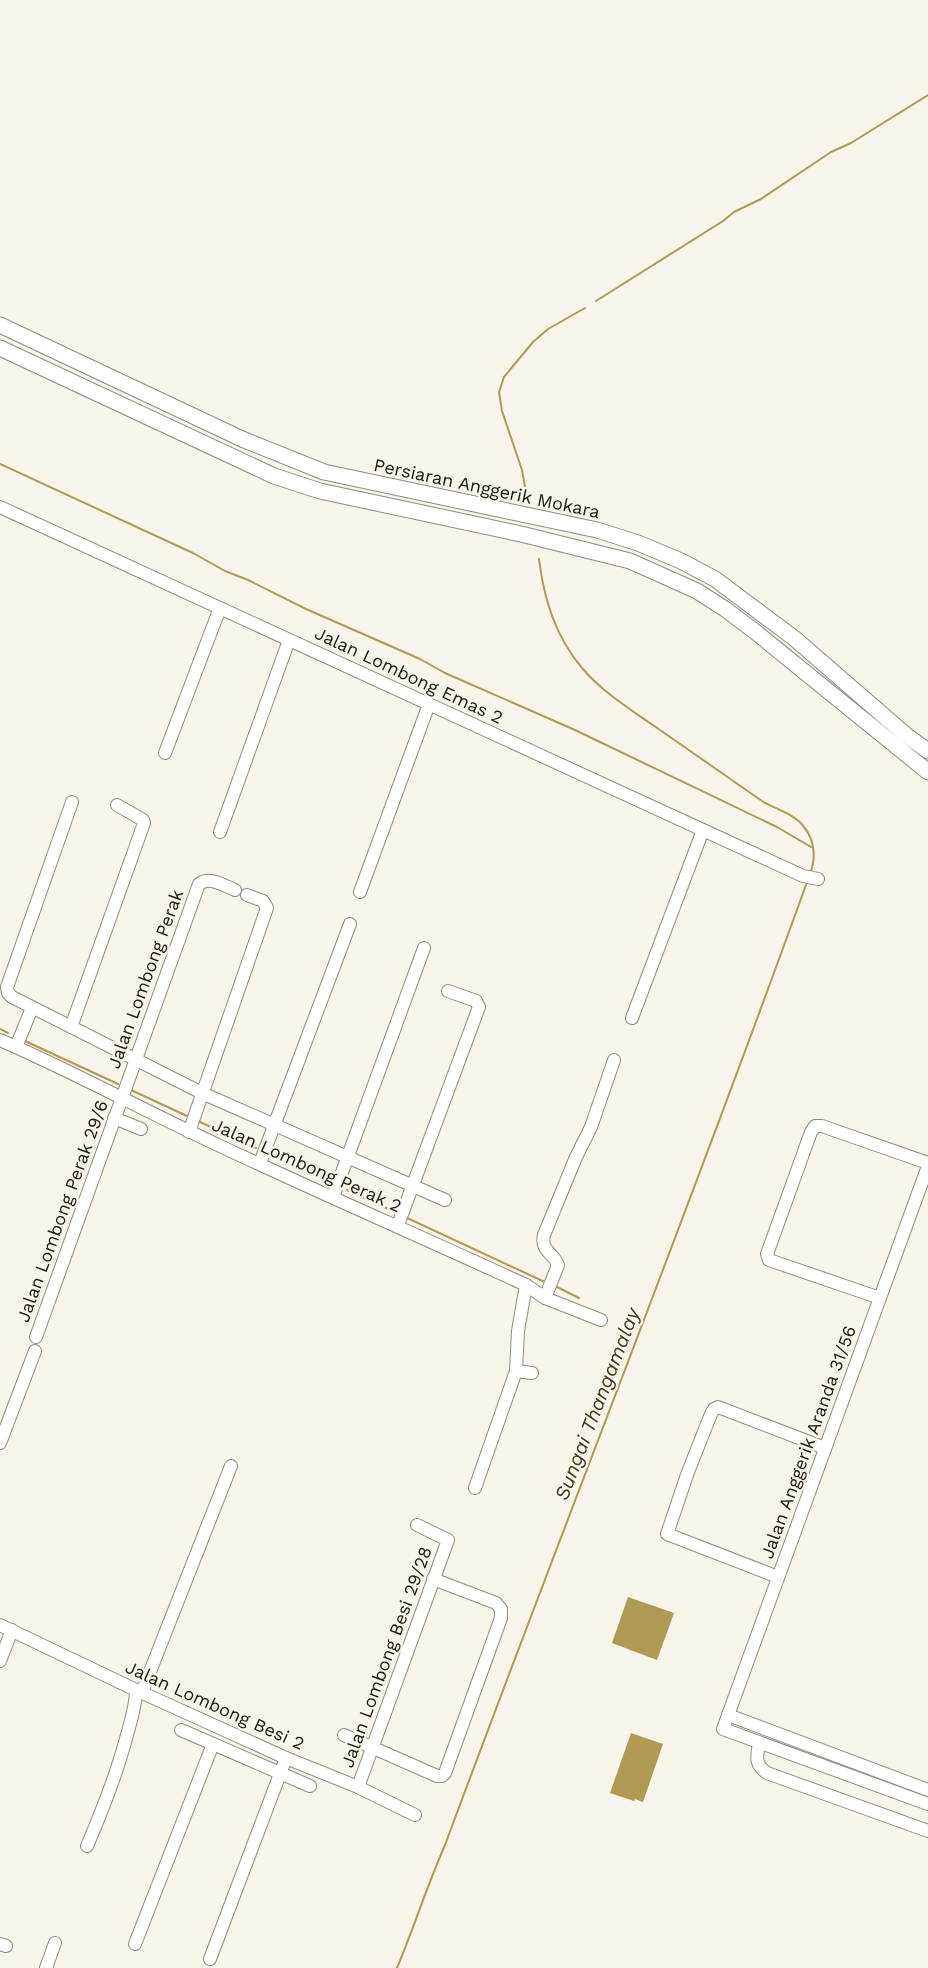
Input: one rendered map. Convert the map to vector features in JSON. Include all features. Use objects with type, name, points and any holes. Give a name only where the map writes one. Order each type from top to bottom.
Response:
[{"type":"main road","name":"Persiaran Anggerik Mokara","points":[[0,326],[242,439],[324,472],[381,486],[597,530],[638,543],[681,561],[715,579],[794,638],[907,736],[928,751]]},
{"type":"main road","name":"Persiaran Anggerik Mokara","points":[[0,348],[274,476],[320,491],[521,534],[630,561],[697,591],[753,630],[928,772]]},
{"type":"street","name":"Jalan Lombong Emas 2","points":[[0,507],[803,876],[818,879]]},
{"type":"street","points":[[165,753],[220,608]]},
{"type":"street","points":[[220,832],[289,640]]},
{"type":"street","points":[[360,892],[429,704]]},
{"type":"street","points":[[72,802],[7,987],[8,993],[32,1008],[202,1093],[445,1200]]},
{"type":"street","points":[[71,1028],[144,823],[143,820],[117,805]]},
{"type":"street","points":[[632,1018],[703,830]]},
{"type":"street","name":"Jalan Lombong Perak","points":[[121,1097],[199,884],[210,880],[235,890]]},
{"type":"street","points":[[189,1132],[267,908],[263,901],[247,895]]},
{"type":"street","points":[[260,1163],[350,924]]},
{"type":"street","points":[[333,1197],[424,948]]},
{"type":"street","points":[[398,1225],[479,1007],[476,1001],[448,991]]},
{"type":"street","points":[[16,1047],[32,1008]]},
{"type":"street","name":"Jalan Lombong Perak 2","points":[[0,1040],[189,1132],[526,1285],[549,1289],[601,1320]]},
{"type":"street","points":[[549,1289],[558,1265],[556,1259],[547,1253],[542,1241],[576,1157],[591,1127],[614,1060]]},
{"type":"street","name":"Jalan Lombong Perak 29/6","points":[[36,1337],[121,1097]]},
{"type":"street","points":[[114,1118],[141,1130]]},
{"type":"street","points":[[880,1298],[771,1262],[768,1258],[767,1254],[796,1171],[815,1126],[822,1126],[928,1165]]},
{"type":"street","name":"Jalan Anggerik Aranda 31/56","points":[[759,1743],[723,1730],[928,1165]]},
{"type":"street","points":[[475,1488],[516,1371],[518,1331],[526,1285]]},
{"type":"street","points":[[0,1443],[35,1351]]},
{"type":"street","points":[[516,1371],[532,1373]]},
{"type":"street","points":[[778,1577],[667,1534],[688,1472],[711,1414],[718,1407],[825,1448]]},
{"type":"street","points":[[87,1846],[109,1794],[139,1691],[231,1466]]},
{"type":"street","name":"Jalan Lombong Besi 29/28","points":[[358,1787],[448,1540],[417,1525]]},
{"type":"street","points":[[344,1735],[436,1776],[442,1776],[445,1773],[501,1618],[501,1609],[496,1603],[433,1579]]},
{"type":"street","points":[[0,1661],[6,1628]]},
{"type":"street","name":"Jalan Lombong Besi 2","points":[[6,1628],[139,1691],[286,1758],[358,1787],[415,1815]]},
{"type":"street","points":[[728,1715],[928,1790]]},
{"type":"street","points":[[181,1730],[310,1786]]},
{"type":"street","points":[[928,1804],[759,1743],[757,1762],[767,1773],[928,1832]]},
{"type":"street","points":[[135,1944],[213,1744]]},
{"type":"street","points":[[210,1959],[286,1758]]},
{"type":"street","points":[[46,1968],[55,1943]]},
{"type":"shaded area","points":[[628,1597],[674,1613],[657,1660],[612,1643]]},
{"type":"shaded area","points":[[631,1733],[663,1744],[643,1802],[610,1793]]},
{"type":"waterway","points":[[596,301],[734,212],[761,199],[831,152],[851,143],[928,95]]},
{"type":"waterway","points":[[527,498],[522,470],[502,411],[499,392],[504,377],[533,342],[548,329],[585,308]]},
{"type":"waterway","points":[[0,464],[193,553],[225,571],[306,609],[575,730],[777,827],[811,847]]},
{"type":"waterway","points":[[539,559],[552,617],[565,643],[582,668],[599,686],[629,709],[762,801],[800,822],[808,832],[812,844],[814,856],[810,874]]},
{"type":"waterway","name":"Sungai Thangamalay","points":[[397,1968],[673,1244],[807,882]]},
{"type":"waterway","points":[[0,1029],[8,1033]]},
{"type":"waterway","points":[[25,1041],[118,1084]]},
{"type":"waterway","points":[[131,1090],[187,1116]]},
{"type":"waterway","points":[[200,1122],[256,1148]]},
{"type":"waterway","points":[[269,1154],[326,1180]]},
{"type":"waterway","points":[[347,1190],[393,1211]]},
{"type":"waterway","points":[[405,1217],[547,1283]]},
{"type":"waterway","points":[[555,1286],[579,1298]]}]
